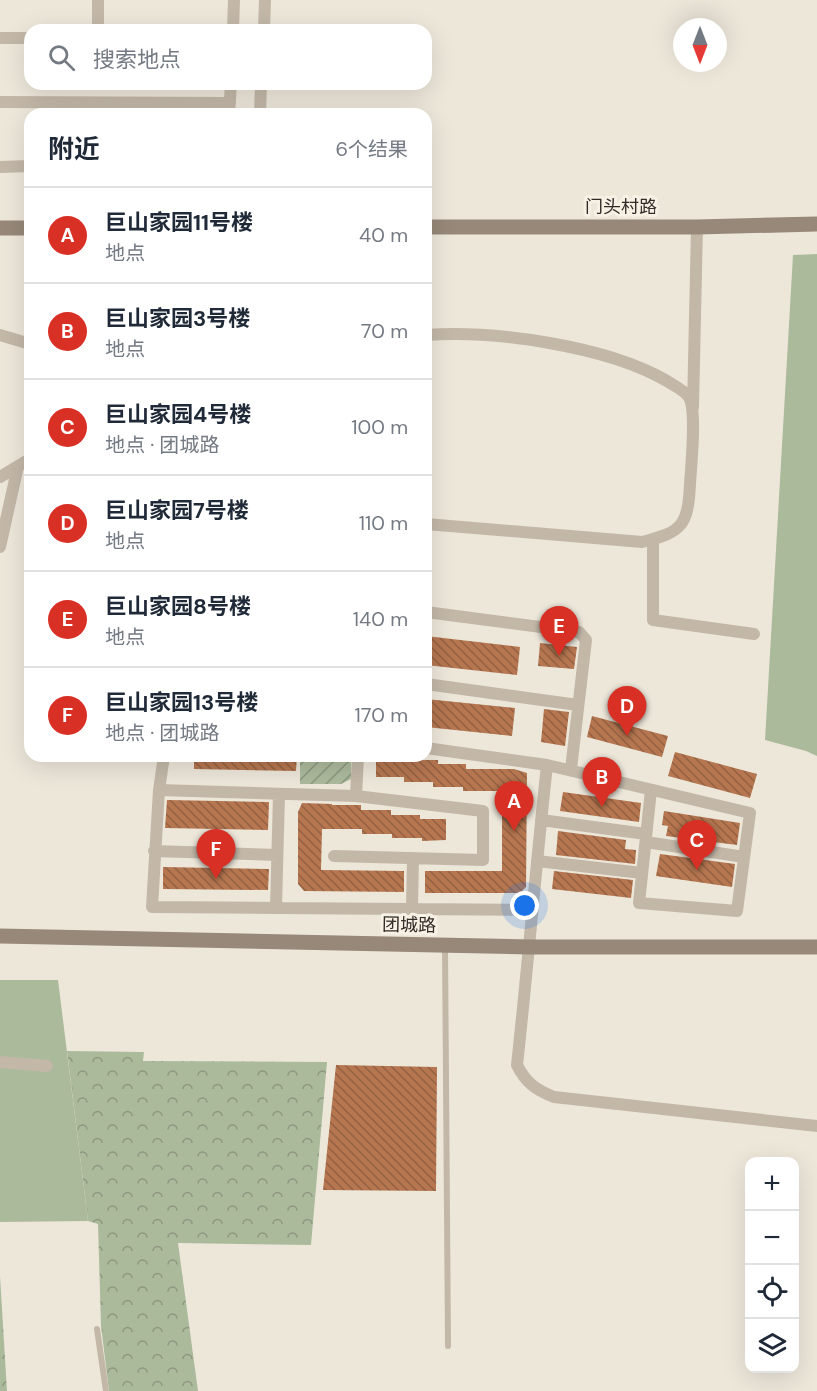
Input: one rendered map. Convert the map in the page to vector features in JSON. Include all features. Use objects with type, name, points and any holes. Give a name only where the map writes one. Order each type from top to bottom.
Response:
[{"type":"street","points":[[98,0],[98,24]]},
{"type":"street","points":[[233,24],[234,0]]},
{"type":"street","points":[[264,24],[266,0]]},
{"type":"street","points":[[0,38],[24,38]]},
{"type":"street","points":[[230,108],[231,90]]},
{"type":"street","points":[[260,108],[261,90]]},
{"type":"street","points":[[0,102],[197,108]]},
{"type":"street","points":[[0,167],[24,166]]},
{"type":"street","name":"门头村路","points":[[432,227],[697,227],[817,224]]},
{"type":"street","points":[[432,524],[642,542],[663,537],[681,526],[689,510],[697,227]]},
{"type":"street","points":[[0,228],[24,228]]},
{"type":"street","points":[[432,335],[457,333],[527,340],[622,361],[651,372],[676,387],[689,398],[693,417]]},
{"type":"street","points":[[0,335],[24,342]]},
{"type":"street","points":[[0,477],[24,462]]},
{"type":"street","points":[[0,547],[18,466]]},
{"type":"street","points":[[653,539],[653,620],[754,634]]},
{"type":"street","points":[[432,613],[579,632],[586,640],[571,769]]},
{"type":"street","points":[[432,685],[578,705]]},
{"type":"street","points":[[432,749],[571,769],[750,813],[737,911],[639,903],[651,790]]},
{"type":"street","points":[[163,762],[154,851],[152,907],[532,909]]},
{"type":"street","points":[[356,796],[358,762]]},
{"type":"street","points":[[547,765],[517,1065],[523,1078],[536,1089],[554,1097],[817,1126]]},
{"type":"street","points":[[159,790],[356,796],[483,811],[483,860],[334,856]]},
{"type":"street","points":[[276,909],[279,794]]},
{"type":"street","points":[[541,820],[744,857]]},
{"type":"street","points":[[154,851],[277,855]]},
{"type":"street","points":[[412,909],[413,858]]},
{"type":"street","points":[[537,861],[642,873]]},
{"type":"street","name":"团城路","points":[[0,936],[530,947],[817,947]]},
{"type":"street","points":[[0,1062],[47,1066]]},
{"type":"lane","points":[[445,945],[448,1346]]},
{"type":"lane","points":[[97,1329],[106,1391]]},
{"type":"green space","points":[[817,254],[817,756],[765,740],[793,255]]},
{"type":"green space","points":[[300,762],[351,762],[351,779],[341,784],[300,784]]},
{"type":"green space","points":[[0,980],[58,980],[88,1221],[0,1222]]},
{"type":"green space","points":[[67,1051],[144,1052],[143,1061],[327,1062],[311,1245],[178,1243],[198,1391],[109,1391],[101,1326],[98,1224],[88,1221]]},
{"type":"green space","points":[[0,1276],[7,1391],[0,1391]]},
{"type":"building","points":[[432,637],[520,647],[517,675],[432,666]]},
{"type":"building","points":[[540,643],[577,647],[574,669],[538,666]]},
{"type":"building","points":[[432,700],[515,708],[512,736],[432,728]]},
{"type":"building","points":[[544,709],[569,712],[565,746],[541,742]]},
{"type":"building","points":[[592,716],[668,736],[662,757],[587,737]]},
{"type":"building","points":[[675,752],[757,774],[750,798],[668,776]]},
{"type":"building","points":[[432,760],[438,760],[438,764],[466,764],[466,769],[514,769],[527,773],[526,887],[520,893],[425,893],[425,871],[502,871],[502,791],[463,791],[463,787],[433,787],[433,782],[404,782],[404,777],[376,777],[376,762],[432,762]]},
{"type":"building","points":[[194,762],[297,762],[296,771],[194,769]]},
{"type":"building","points":[[563,792],[641,803],[639,822],[560,811]]},
{"type":"building","points":[[167,800],[269,802],[268,830],[165,828]]},
{"type":"building","points":[[302,803],[361,805],[361,810],[391,810],[391,815],[420,815],[420,819],[446,819],[446,840],[422,841],[422,838],[392,838],[392,834],[362,834],[362,829],[322,829],[321,870],[404,871],[404,892],[304,891],[298,884],[298,812]]},
{"type":"building","points":[[664,811],[740,823],[737,845],[666,836],[668,826],[662,825]]},
{"type":"building","points":[[558,831],[626,840],[625,849],[636,850],[635,864],[556,855]]},
{"type":"building","points":[[660,854],[735,864],[732,887],[656,876]]},
{"type":"building","points":[[163,867],[269,869],[268,890],[163,889]]},
{"type":"building","points":[[554,871],[633,880],[631,898],[552,889]]},
{"type":"building","points":[[336,1065],[437,1067],[436,1191],[323,1190]]},
{"type":"place","name":"巨山家园8号楼","points":[[559,656]]},
{"type":"place","name":"巨山家园7号楼","points":[[627,736]]},
{"type":"place","name":"巨山家园3号楼","points":[[602,807]]},
{"type":"place","name":"巨山家园11号楼","points":[[514,831]]},
{"type":"place","name":"巨山家园4号楼","points":[[697,870]]},
{"type":"place","name":"巨山家园13号楼","points":[[216,879]]}]
